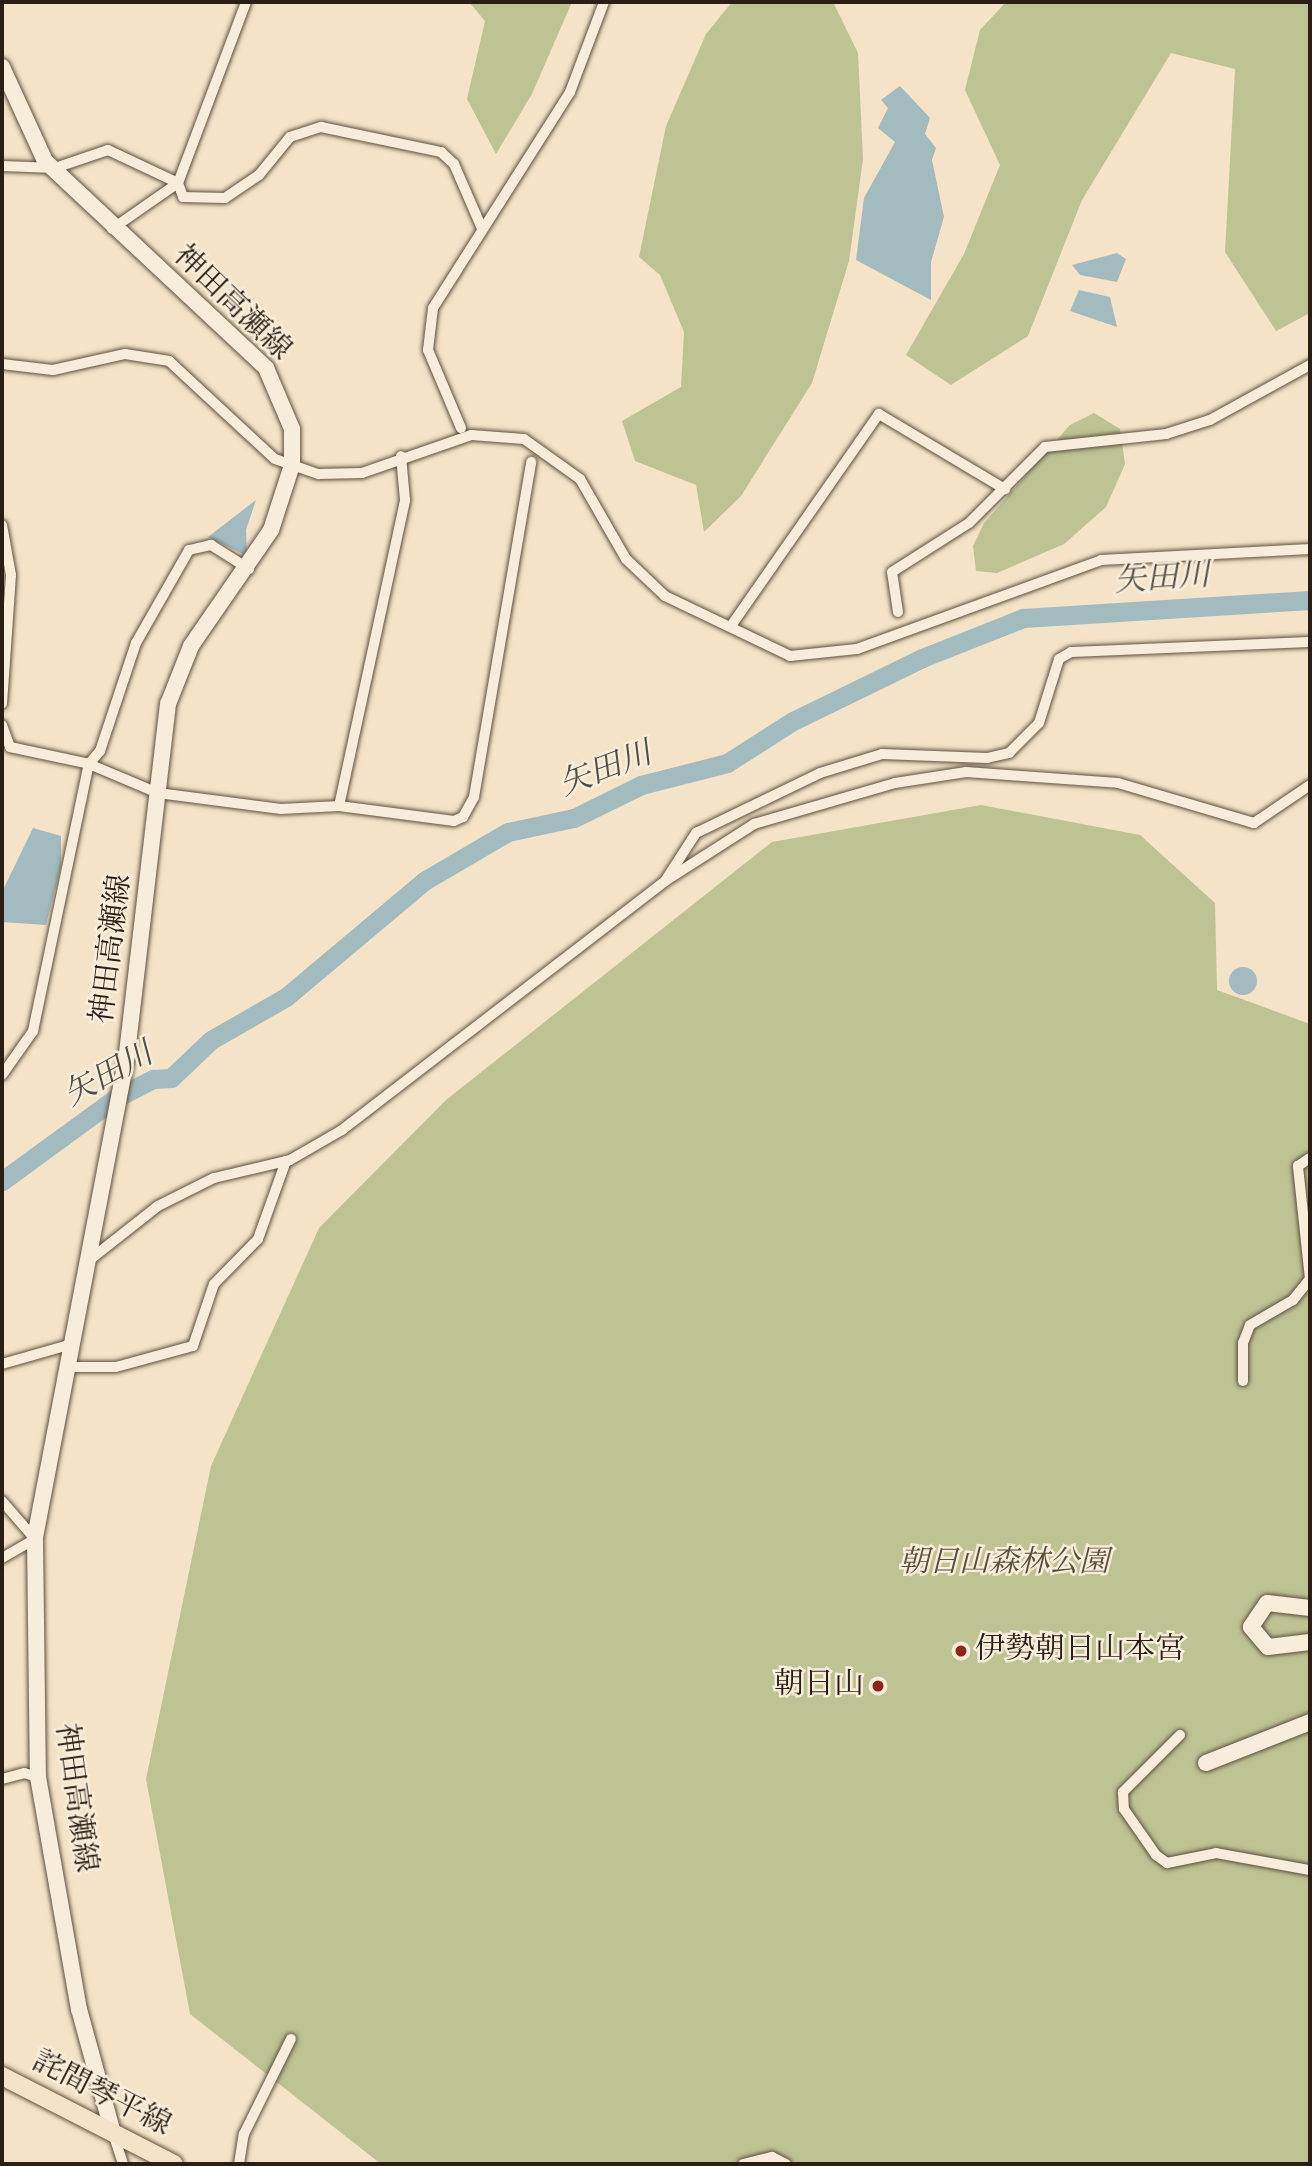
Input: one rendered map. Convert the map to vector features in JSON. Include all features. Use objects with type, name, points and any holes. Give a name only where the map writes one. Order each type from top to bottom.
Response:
[{"type":"main road","name":"神田高瀬線","points":[[2,67],[32,141],[50,168],[112,229],[266,368],[292,429],[292,465],[271,530],[249,569],[191,646],[173,686],[158,793],[140,974],[35,1539],[38,1777],[79,2009],[113,2133]]},
{"type":"main road","points":[[1310,1608],[1267,1603],[1251,1627],[1268,1647],[1310,1642]]},
{"type":"main road","points":[[1206,1763],[1310,1722]]},
{"type":"main road","name":"詫間琴平線","points":[[2,2076],[174,2164]]},
{"type":"street","points":[[112,229],[178,183],[246,2]]},
{"type":"street","points":[[461,428],[434,375],[427,335],[433,308],[481,226],[570,92],[604,2]]},
{"type":"street","points":[[2,166],[50,168],[108,150],[178,183],[183,197],[225,198],[259,175],[290,137],[321,127],[441,152],[454,163],[481,226]]},
{"type":"street","points":[[2,363],[53,370],[125,354],[169,361],[261,448],[292,465],[344,475],[483,434],[542,447],[580,479],[643,578],[689,612],[790,656],[857,649],[1101,560],[1310,548]]},
{"type":"street","points":[[898,612],[892,572],[969,523],[1045,447],[1166,434],[1210,420],[1310,365]]},
{"type":"street","points":[[733,623],[879,414],[1005,489]]},
{"type":"street","points":[[340,806],[405,500],[402,457]]},
{"type":"street","points":[[2,725],[10,747],[89,764],[158,793],[282,809],[340,806],[454,821],[474,797],[531,462]]},
{"type":"street","points":[[2,525],[6,565],[2,704]]},
{"type":"street","points":[[2,1075],[33,1031],[89,764],[100,751],[136,643],[189,550],[211,545],[249,569]]},
{"type":"street","points":[[665,881],[696,832],[820,773],[882,754],[987,758],[1009,752],[1039,723],[1059,659],[1071,652],[1310,642]]},
{"type":"street","points":[[87,1262],[158,1206],[214,1178],[286,1161],[342,1130],[665,881],[754,824],[917,778],[966,772],[1118,783],[1254,823],[1310,785]]},
{"type":"street","points":[[1242,1381],[1243,1343],[1250,1325],[1293,1300],[1310,1279],[1298,1166],[1310,1158]]},
{"type":"street","points":[[68,1367],[116,1367],[193,1346],[214,1284],[258,1239],[286,1161]]},
{"type":"street","points":[[2,1364],[72,1344]]},
{"type":"street","points":[[2,1501],[35,1539],[2,1558]]},
{"type":"street","points":[[1180,1735],[1123,1792],[1124,1810],[1156,1855],[1167,1863],[1216,1853],[1310,1870]]},
{"type":"street","points":[[2,1779],[23,1773],[38,1777]]},
{"type":"street","points":[[239,2164],[244,2134],[291,2039]]},
{"type":"street","points":[[113,2133],[123,2164]]},
{"type":"street","points":[[743,2164],[772,2157],[786,2164]]},
{"type":"green space","points":[[469,2],[572,2],[532,94],[496,154],[467,99],[485,21]]},
{"type":"green space","points":[[732,2],[833,2],[858,53],[863,159],[849,261],[812,383],[741,496],[704,532],[696,485],[635,461],[622,421],[681,387],[684,332],[660,275],[639,257],[666,126],[706,34]]},
{"type":"green space","points":[[1006,2],[1310,2],[1310,313],[1276,331],[1225,252],[1235,69],[1171,53],[1082,200],[1028,336],[951,385],[906,355],[964,254],[1000,165],[965,90],[980,30]]},
{"type":"green space","points":[[1094,413],[1120,429],[1125,464],[1106,507],[1064,544],[997,573],[976,571],[973,546],[984,523],[1070,425]]},
{"type":"green space","name":"朝日山森林公園","points":[[981,805],[1140,835],[1215,903],[1217,990],[1310,1024],[1310,2164],[381,2164],[190,2014],[146,1779],[211,1466],[319,1228],[446,1100],[772,842]]},
{"type":"water","points":[[900,86],[930,118],[925,134],[936,148],[932,160],[944,217],[931,262],[931,300],[856,260],[864,198],[895,142],[878,128],[888,108],[881,100]]},
{"type":"water","points":[[1117,253],[1126,259],[1117,282],[1080,275],[1072,265]]},
{"type":"water","points":[[1079,290],[1110,297],[1117,327],[1070,311]]},
{"type":"water","points":[[256,500],[246,530],[247,556],[208,537]]},
{"type":"water","points":[[33,828],[61,836],[61,866],[46,925],[2,922],[2,892]]},
{"type":"water","points":[[1243,967],[1253,971],[1257,981],[1253,991],[1243,995],[1233,991],[1229,981],[1233,971]]},
{"type":"waterway","name":"矢田川","points":[[2,1181],[116,1098],[153,1079],[171,1078],[211,1040],[286,997],[424,881],[508,832],[574,818],[641,785],[727,763],[793,721],[922,658],[1023,618],[1310,600]]},
{"type":"place","name":"伊勢朝日山本宮","points":[[961,1651]]},
{"type":"place","name":"朝日山","points":[[878,1686]]}]
